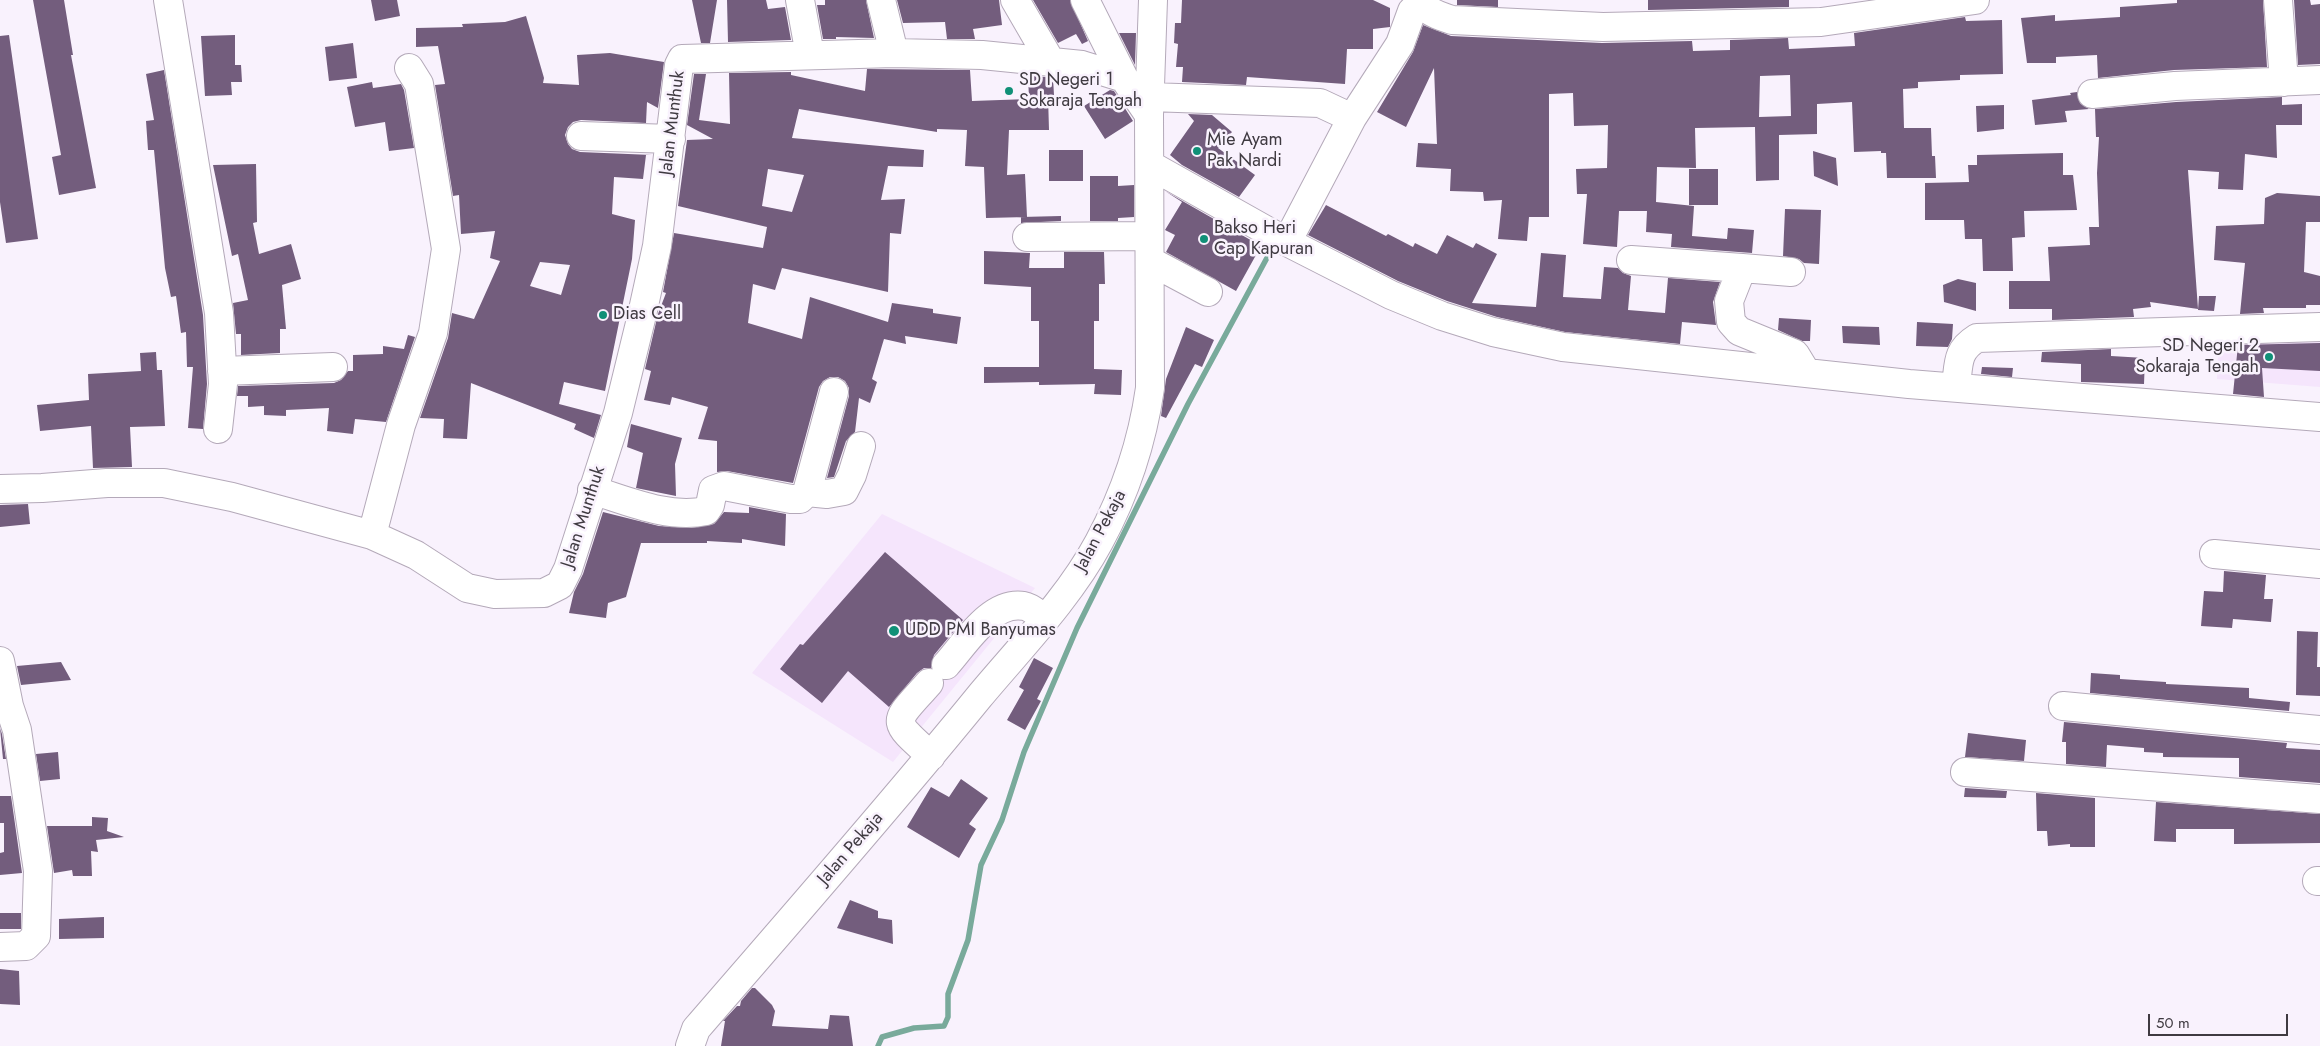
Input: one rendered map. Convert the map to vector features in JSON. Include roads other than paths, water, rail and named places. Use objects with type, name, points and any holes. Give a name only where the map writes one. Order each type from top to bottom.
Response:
[{"type":"street","points":[[168,0],[219,313],[222,372],[218,429]]},
{"type":"street","points":[[800,0],[810,55]]},
{"type":"street","points":[[881,0],[894,53]]},
{"type":"street","points":[[1015,0],[1051,62]]},
{"type":"street","points":[[1085,0],[1124,78],[1149,106],[1320,102],[1344,113]]},
{"type":"street","name":"Jalan Pekaja","points":[[690,1046],[696,1029],[931,756],[1076,578],[1098,543],[1133,468],[1144,429],[1150,388],[1149,106],[1153,0]]},
{"type":"street","points":[[1280,238],[1344,113],[1400,44],[1412,11],[1423,2],[1432,13],[1452,20],[1603,27],[1821,22],[1862,9],[1975,0]]},
{"type":"street","points":[[2278,0],[2284,82]]},
{"type":"street","name":"Jalan Munthuk","points":[[372,535],[416,555],[467,588],[495,594],[544,593],[560,585],[568,569],[618,412],[641,319],[657,246],[679,65],[682,59],[894,53],[982,55],[1082,65],[1124,78]]},
{"type":"street","points":[[0,489],[42,488],[107,482],[164,482],[241,500],[372,535],[402,425],[433,333],[446,249],[419,84],[409,68]]},
{"type":"street","points":[[2092,94],[2175,86],[2320,80]]},
{"type":"street","points":[[581,136],[671,139]]},
{"type":"street","points":[[1150,166],[1280,238],[1391,295],[1442,316],[1493,332],[1563,347],[1682,361],[1933,385],[2320,417]]},
{"type":"street","points":[[1027,237],[1150,249],[1208,292]]},
{"type":"street","points":[[1631,260],[1791,272]]},
{"type":"street","points":[[1742,268],[1729,301],[1731,322],[1739,331],[1795,354],[1806,372]]},
{"type":"street","points":[[1933,385],[1961,354],[1965,346],[1977,338],[2320,327]]},
{"type":"street","points":[[222,372],[333,367]]},
{"type":"street","points":[[592,490],[647,507],[695,513],[706,511],[710,505],[713,490],[718,486],[791,499],[800,498],[807,492],[834,392]]},
{"type":"street","points":[[807,492],[827,494],[844,490],[852,475],[861,446]]},
{"type":"street","points":[[2214,554],[2320,564]]},
{"type":"street","points":[[931,756],[902,730],[900,723],[901,715],[988,617],[1000,610],[1013,606],[1026,606],[1044,618]]},
{"type":"street","points":[[0,661],[4,707],[17,730],[38,870],[36,936],[26,946],[0,946]]},
{"type":"street","points":[[2063,706],[2320,730]]},
{"type":"street","points":[[1965,772],[2320,799]]},
{"type":"waterway","points":[[878,1046],[882,1037],[914,1028],[944,1026],[948,1017],[948,994],[968,940],[981,865],[1002,820],[1024,752],[1077,628],[1188,404],[1275,243]]},
{"type":"place","name":"SD Negeri 1 Sokaraja Tengah","points":[[1009,91]]},
{"type":"place","name":"Mie Ayam Pak Nardi","points":[[1197,151]]},
{"type":"place","name":"Bakso Heri Cap Kapuran","points":[[1204,239]]},
{"type":"place","name":"Dias Cell","points":[[603,315]]},
{"type":"place","name":"SD Negeri 2 Sokaraja Tengah","points":[[2269,357]]},
{"type":"place","name":"UDD PMI Banyumas","points":[[894,631]]}]
